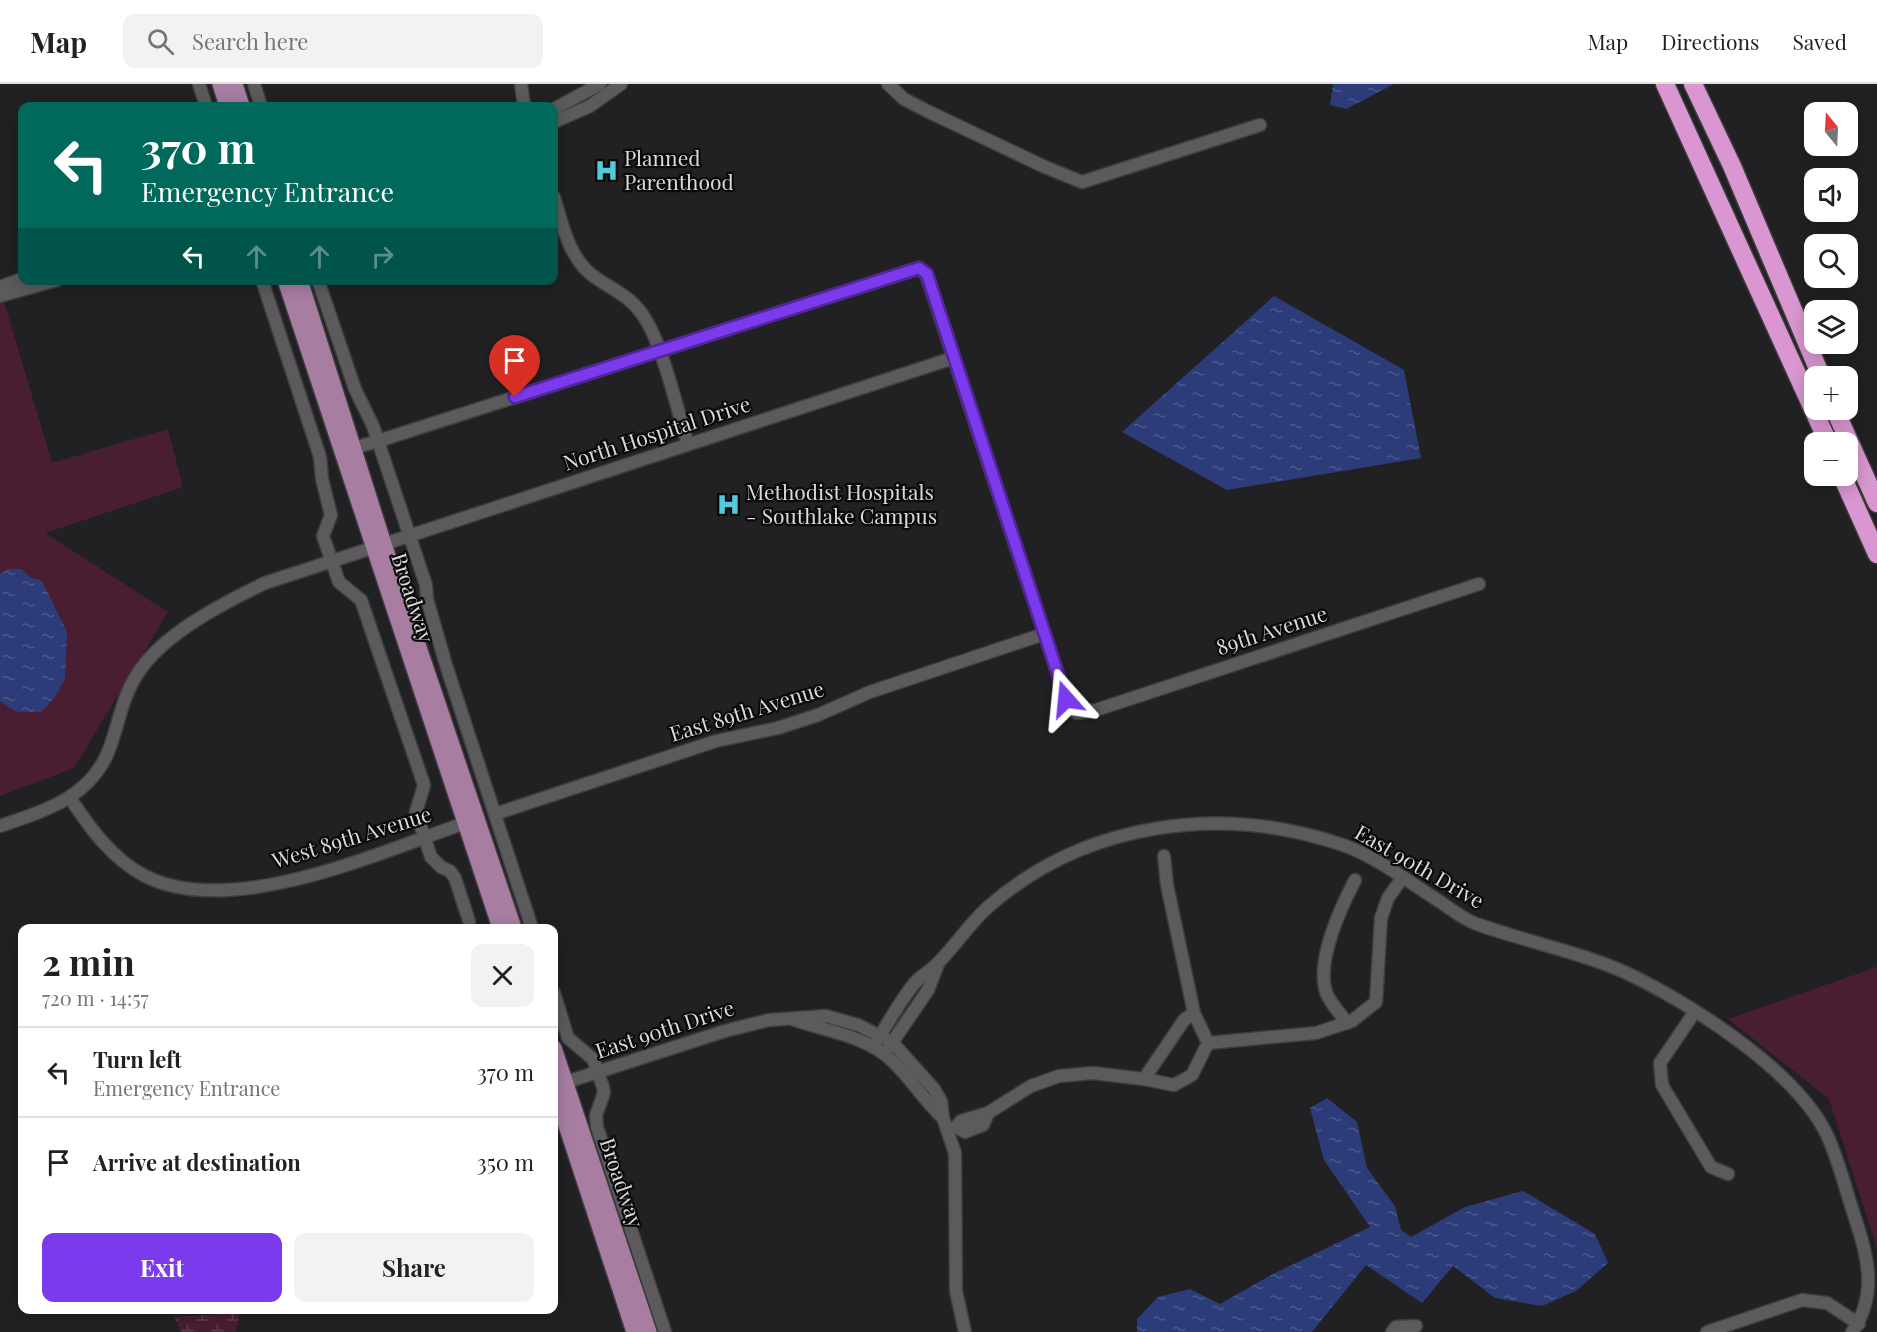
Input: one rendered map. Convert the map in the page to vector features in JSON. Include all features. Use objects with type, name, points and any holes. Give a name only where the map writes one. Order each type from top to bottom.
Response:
[{"type":"highway","points":[[1665,84],[1823,432]]},
{"type":"highway","points":[[1693,84],[1732,166],[1817,366]]},
{"type":"highway","points":[[1840,420],[1877,503]]},
{"type":"highway","points":[[1846,486],[1877,554]]},
{"type":"main road","points":[[220,84],[226,102]]},
{"type":"main road","points":[[235,84],[241,102]]},
{"type":"main road","name":"Broadway","points":[[287,285],[335,432],[379,546],[513,924]]},
{"type":"main road","name":"Broadway","points":[[302,285],[354,448],[379,546],[499,924]]},
{"type":"main road","name":"Broadway","points":[[558,1089],[634,1332]]},
{"type":"main road","name":"Broadway","points":[[558,1089],[649,1332]]},
{"type":"street","points":[[199,84],[205,102]]},
{"type":"street","points":[[254,84],[260,102]]},
{"type":"street","points":[[521,84],[524,102]]},
{"type":"street","points":[[558,107],[600,84]]},
{"type":"street","points":[[558,120],[590,106],[621,84]]},
{"type":"street","points":[[888,84],[904,99],[927,111],[1024,158],[1082,182],[1260,125]]},
{"type":"street","points":[[558,210],[570,247],[585,270],[635,305],[650,328],[688,444]]},
{"type":"street","points":[[335,432],[342,441],[354,448],[919,268],[927,274],[1044,634]]},
{"type":"street","points":[[0,287],[18,280]]},
{"type":"street","points":[[0,296],[39,285]]},
{"type":"street","points":[[264,285],[320,457],[322,479],[332,515],[323,536],[342,587],[357,595],[361,600],[424,785],[416,812],[424,837],[431,857],[441,867],[450,871],[455,878],[469,921]]},
{"type":"street","points":[[320,285],[355,389],[374,426],[426,585],[427,599],[446,665],[531,924]]},
{"type":"street","name":"North Hospital Drive","points":[[0,826],[49,809],[70,798],[91,780],[108,751],[123,698],[139,671],[183,630],[237,596],[265,583],[953,358]]},
{"type":"street","name":"89th Avenue","points":[[1044,634],[1066,699],[1077,713],[1096,710],[1479,584]]},
{"type":"street","name":"East 89th Avenue","points":[[495,814],[716,741],[778,728],[818,715],[870,692],[1044,634]]},
{"type":"street","name":"West 89th Avenue","points":[[70,798],[99,837],[123,862],[147,876],[188,888],[215,891],[306,877],[465,823]]},
{"type":"street","name":"East 90th Drive","points":[[878,1051],[880,1036],[915,982],[938,963],[969,925],[1011,889],[1046,866],[1086,847],[1128,833],[1170,825],[1210,823],[1265,825],[1347,847],[1474,923],[1522,937],[1636,978],[1695,1013],[1763,1059],[1802,1096],[1827,1135],[1872,1270],[1868,1308],[1856,1328]]},
{"type":"street","points":[[1164,856],[1167,885],[1194,1013],[1208,1043]]},
{"type":"street","points":[[1208,1043],[1264,1040],[1316,1033],[1347,1023],[1376,1002],[1381,918],[1388,898],[1402,878]]},
{"type":"street","points":[[1347,1023],[1326,992],[1326,959],[1336,917],[1355,880]]},
{"type":"street","name":"East 90th Drive","points":[[878,1051],[892,1042],[928,990],[938,963]]},
{"type":"street","points":[[558,1006],[568,1038],[587,1052],[598,1072],[604,1094],[598,1106],[597,1127],[665,1332]]},
{"type":"street","points":[[1144,1079],[1184,1020],[1194,1013]]},
{"type":"street","points":[[1695,1013],[1660,1063],[1659,1075],[1662,1084],[1711,1167],[1728,1174]]},
{"type":"street","name":"East 90th Drive","points":[[558,1086],[751,1023],[826,1016],[858,1025],[892,1042]]},
{"type":"street","name":"East 90th Drive","points":[[791,1018],[849,1036],[878,1051]]},
{"type":"street","points":[[892,1042],[934,1089],[941,1101],[949,1125],[957,1169],[956,1292],[965,1332]]},
{"type":"street","points":[[949,1125],[988,1113],[1031,1086],[1059,1076],[1093,1073],[1174,1085],[1192,1075],[1208,1043]]},
{"type":"street","points":[[878,1051],[908,1077],[949,1125]]},
{"type":"street","points":[[1707,1332],[1802,1300],[1827,1303],[1856,1328]]},
{"type":"street","points":[[1392,1332],[1396,1327],[1417,1330]]},
{"type":"green space","points":[[0,288],[52,463],[168,429],[183,487],[45,533],[168,612],[74,768],[0,796]]},
{"type":"green space","points":[[1877,967],[1877,1248],[1829,1099],[1728,1019]]},
{"type":"green space","points":[[240,1314],[236,1332],[181,1332],[174,1317]]},
{"type":"water","points":[[1333,84],[1394,84],[1346,109],[1330,105]]},
{"type":"water","points":[[1274,296],[1404,370],[1421,458],[1227,490],[1122,432]]},
{"type":"water","points":[[8,569],[21,569],[30,577],[42,581],[67,632],[65,679],[54,698],[41,712],[17,712],[0,701],[0,574]]},
{"type":"water","points":[[1327,1098],[1357,1122],[1367,1168],[1395,1206],[1401,1230],[1411,1237],[1465,1207],[1523,1191],[1595,1234],[1608,1263],[1576,1291],[1542,1306],[1495,1298],[1453,1266],[1422,1303],[1366,1265],[1312,1332],[1137,1332],[1137,1319],[1158,1297],[1190,1289],[1220,1304],[1271,1275],[1370,1227],[1324,1160],[1310,1108]]},
{"type":"place","name":"Planned Parenthood","points":[[606,171]]},
{"type":"place","name":"Methodist Hospitals - Southlake Campus","points":[[728,505]]},
{"type":"route","points":[[515,397],[919,268],[927,274],[1066,699]]}]
